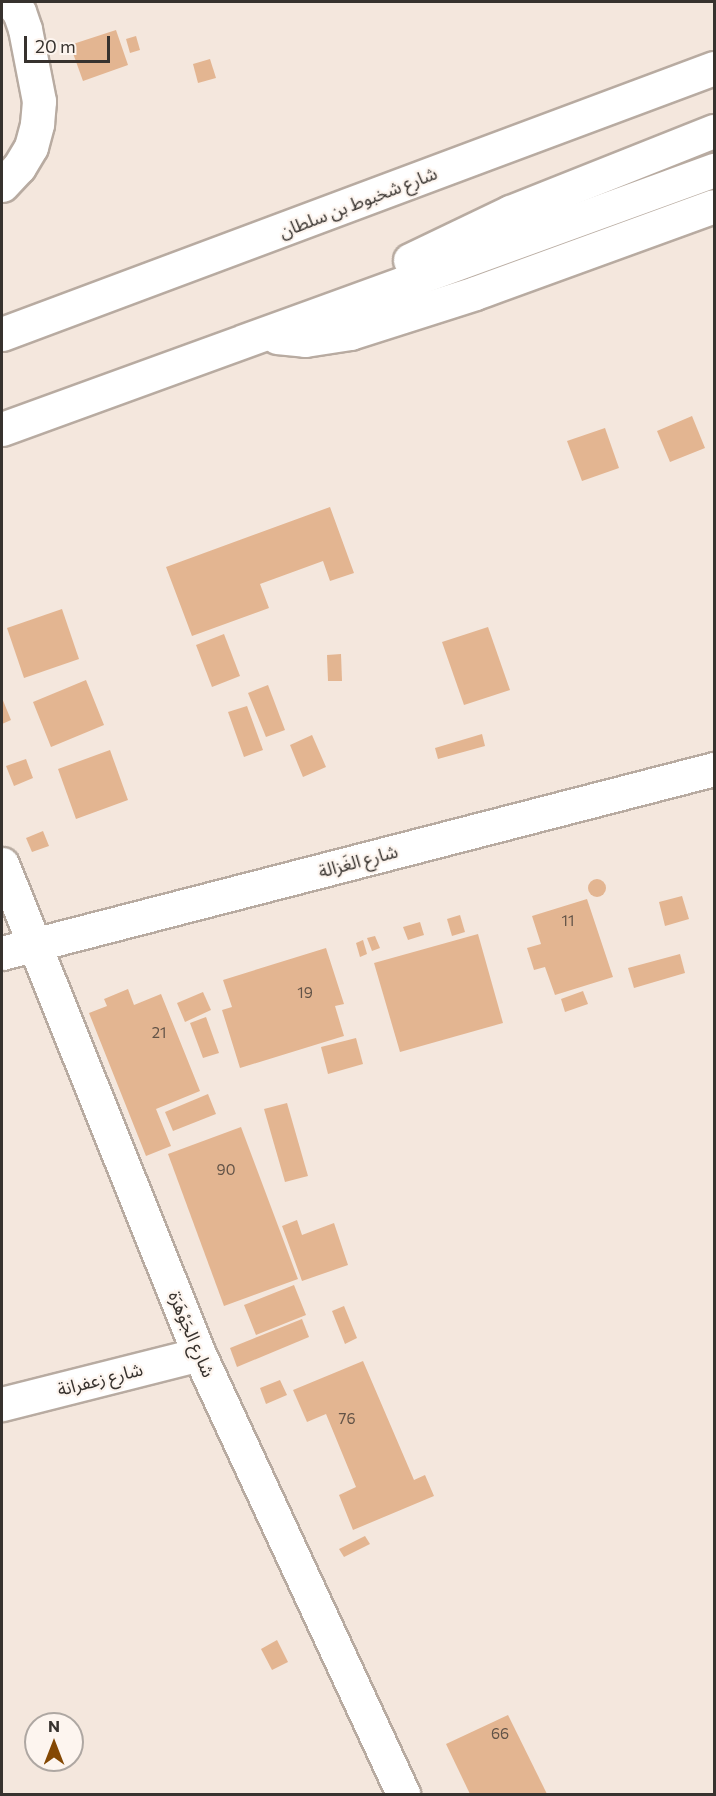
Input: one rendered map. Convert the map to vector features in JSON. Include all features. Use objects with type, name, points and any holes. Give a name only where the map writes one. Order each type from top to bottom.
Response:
[{"type":"main road","points":[[2,185],[19,167],[31,147],[39,101],[25,29],[19,12],[11,2]]},
{"type":"main road","name":"شارع شخبوط بن سلطان","points":[[2,334],[714,68]]},
{"type":"main road","points":[[330,311],[400,265],[510,212],[714,131]]},
{"type":"main road","points":[[2,429],[714,170]]},
{"type":"main road","points":[[264,334],[305,340],[350,333],[475,293],[714,206]]},
{"type":"main road","name":"شارع الغَزالة","points":[[2,954],[714,769]]},
{"type":"main road","name":"شارع الجَوْهَرَة","points":[[2,864],[199,1354],[403,1794]]},
{"type":"main road","name":"شارع زعفرانة","points":[[2,1404],[199,1354]]},
{"type":"building","points":[[116,30],[128,65],[83,81],[70,45]]},
{"type":"building","points":[[136,36],[140,50],[130,53],[126,39]]},
{"type":"building","points":[[210,59],[216,78],[198,83],[193,64]]},
{"type":"building","points":[[692,416],[705,448],[670,462],[657,431]]},
{"type":"building","points":[[605,428],[619,468],[582,481],[567,441]]},
{"type":"building","points":[[330,507],[354,573],[330,581],[323,561],[260,584],[269,608],[192,636],[166,567]]},
{"type":"building","points":[[62,609],[79,659],[24,678],[7,628]]},
{"type":"building","points":[[488,627],[510,690],[464,705],[442,642]]},
{"type":"building","points":[[224,634],[240,676],[212,687],[196,645]]},
{"type":"building","points":[[341,654],[342,681],[328,681],[327,655]]},
{"type":"building","points":[[86,680],[104,725],[51,747],[33,702]]},
{"type":"building","points":[[268,685],[285,730],[266,737],[248,693]]},
{"type":"building","points":[[2,698],[11,720],[2,724]]},
{"type":"building","points":[[247,706],[263,750],[244,757],[228,712]]},
{"type":"building","points":[[482,734],[485,746],[438,759],[435,748]]},
{"type":"building","points":[[312,735],[326,767],[303,777],[290,745]]},
{"type":"building","points":[[110,750],[128,800],[76,819],[58,769]]},
{"type":"building","points":[[26,759],[33,778],[14,786],[6,766]]},
{"type":"building","points":[[43,831],[49,846],[32,852],[26,838]]},
{"type":"building","points":[[597,879],[603,882],[606,888],[603,894],[597,897],[591,894],[588,888],[591,882]]},
{"type":"building","points":[[682,896],[689,919],[665,926],[659,902]]},
{"type":"building","points":[[587,899],[613,977],[555,995],[545,967],[534,970],[527,948],[541,944],[532,916]]},
{"type":"building","points":[[460,915],[465,932],[452,936],[447,919]]},
{"type":"building","points":[[420,922],[424,935],[408,940],[403,927]]},
{"type":"building","points":[[478,934],[503,1023],[400,1052],[374,963]]},
{"type":"building","points":[[375,936],[380,948],[372,951],[367,938]]},
{"type":"building","points":[[363,940],[367,954],[360,957],[356,943]]},
{"type":"building","points":[[326,948],[344,1004],[335,1006],[344,1036],[240,1068],[222,1010],[232,1007],[223,980]]},
{"type":"building","points":[[680,954],[685,973],[634,988],[628,968]]},
{"type":"building","points":[[128,989],[134,1005],[161,994],[200,1091],[156,1109],[171,1146],[146,1156],[89,1013],[107,1006],[104,999]]},
{"type":"building","points":[[583,991],[588,1004],[565,1012],[561,999]]},
{"type":"building","points":[[203,992],[211,1010],[185,1022],[177,1003]]},
{"type":"building","points":[[206,1017],[219,1053],[203,1058],[190,1023]]},
{"type":"building","points":[[356,1038],[363,1064],[328,1074],[321,1047]]},
{"type":"building","points":[[208,1094],[216,1114],[173,1131],[165,1112]]},
{"type":"building","points":[[287,1103],[308,1176],[285,1182],[264,1109]]},
{"type":"building","points":[[241,1127],[298,1279],[224,1306],[168,1154]]},
{"type":"building","points":[[297,1220],[302,1235],[334,1223],[348,1265],[302,1281],[282,1226]]},
{"type":"building","points":[[294,1285],[306,1315],[256,1335],[244,1305]]},
{"type":"building","points":[[344,1306],[357,1338],[345,1344],[332,1311]]},
{"type":"building","points":[[302,1319],[309,1337],[237,1367],[230,1348]]},
{"type":"building","points":[[363,1361],[414,1480],[425,1475],[434,1496],[353,1530],[339,1495],[356,1487],[326,1414],[307,1422],[293,1390]]},
{"type":"building","points":[[280,1380],[287,1395],[266,1404],[260,1388]]},
{"type":"building","points":[[365,1536],[370,1544],[344,1557],[339,1549]]},
{"type":"building","points":[[277,1640],[288,1662],[272,1670],[261,1649]]},
{"type":"building","points":[[508,1715],[547,1794],[470,1794],[446,1744]]}]
